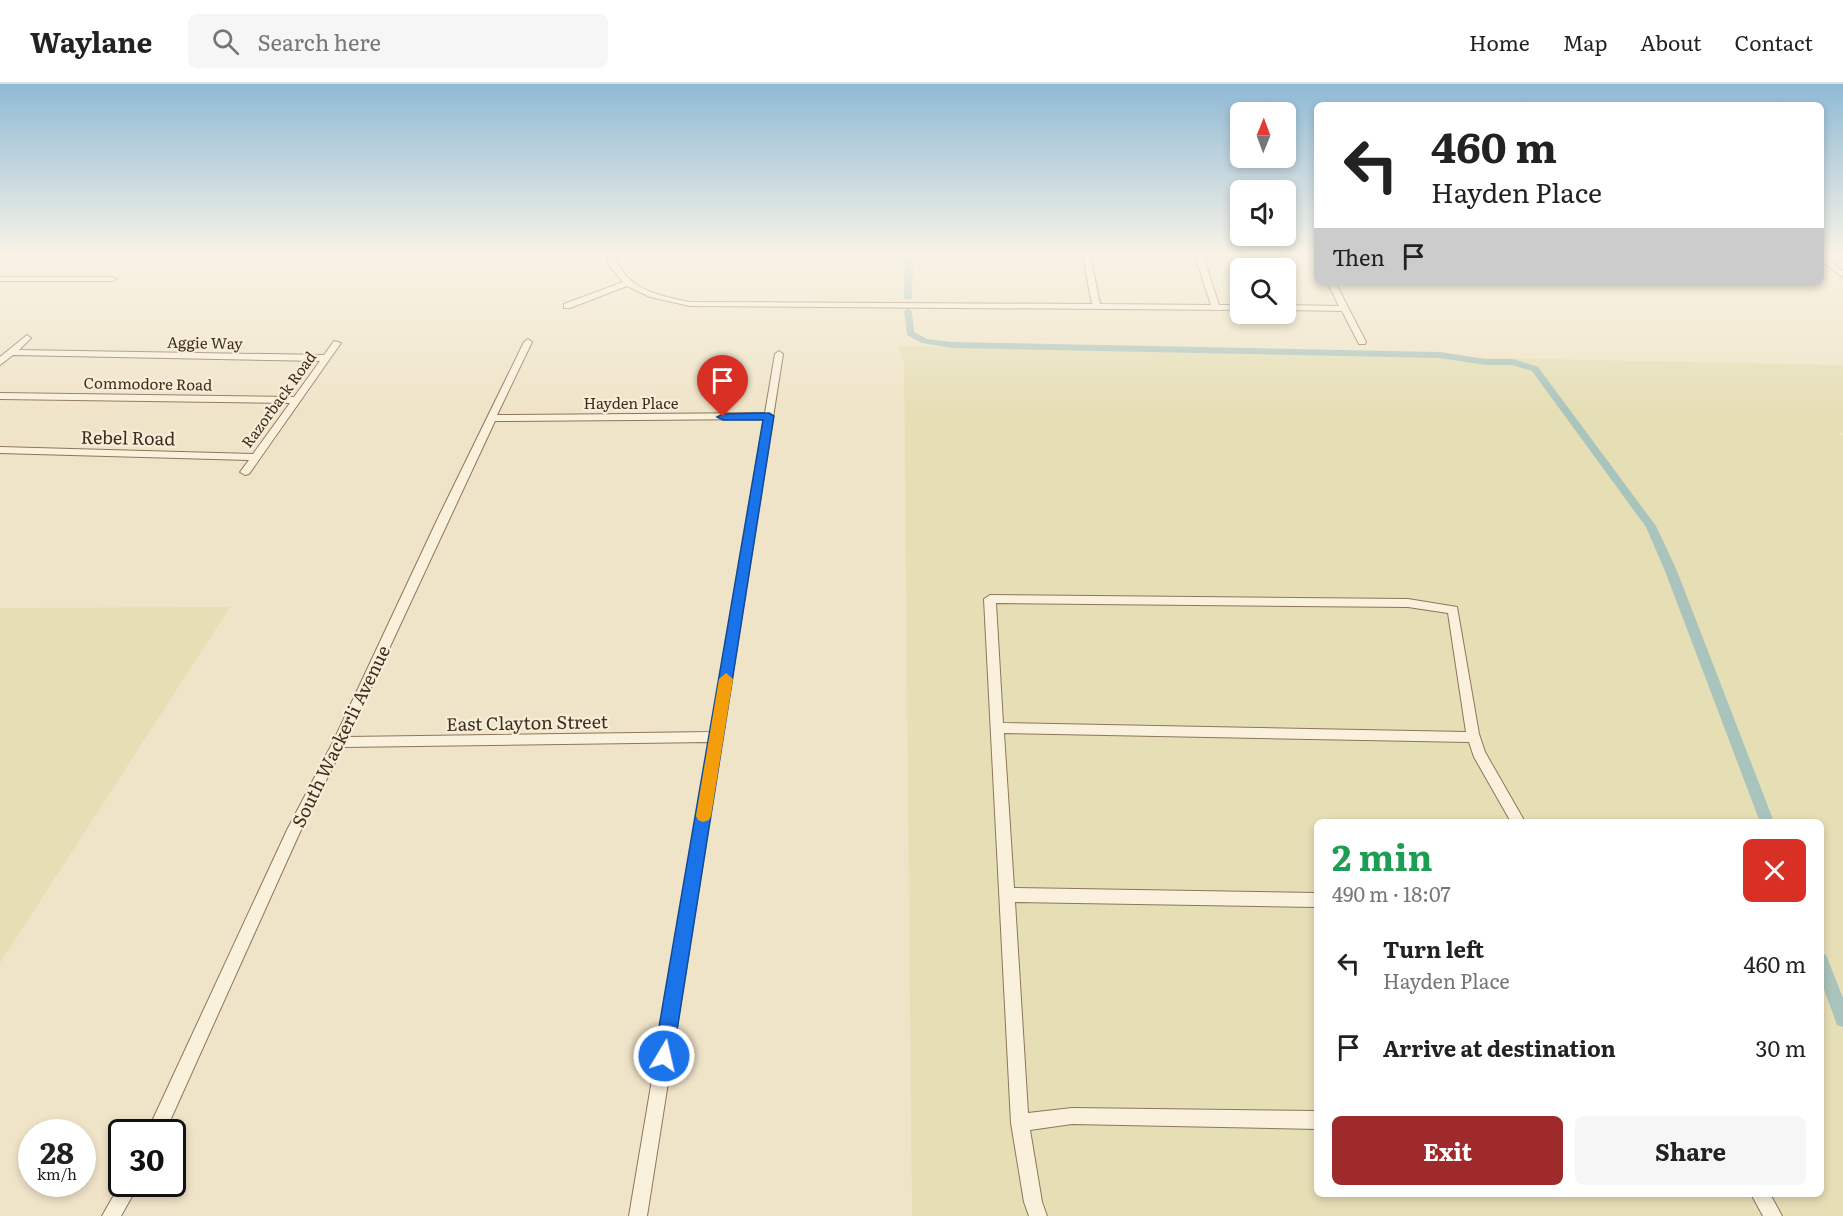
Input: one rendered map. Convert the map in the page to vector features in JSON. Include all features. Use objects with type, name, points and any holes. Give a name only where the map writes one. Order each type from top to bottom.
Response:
[{"type":"street","points":[[1030,306],[1230,308]]},
{"type":"street","points":[[1343,306],[1362,342]]},
{"type":"street","points":[[1296,308],[1345,309]]},
{"type":"street","points":[[0,362],[27,338]]},
{"type":"street","name":"South Wackerli Avenue","points":[[162,1119],[294,830],[339,742],[528,342]]},
{"type":"street","name":"Razorback Road","points":[[245,472],[337,343]]},
{"type":"street","name":"Aggie Way","points":[[11,352],[326,358]]},
{"type":"street","points":[[638,1216],[779,354]]},
{"type":"street","name":"Commodore Road","points":[[0,396],[296,400]]},
{"type":"street","name":"Hayden Place","points":[[492,418],[769,416]]},
{"type":"street","name":"Rebel Road","points":[[0,450],[255,457]]},
{"type":"street","points":[[1038,1216],[1033,1202],[1020,1123],[990,599],[1408,603],[1453,610],[1474,737],[1479,753],[1516,819]]},
{"type":"street","points":[[997,729],[1474,737]]},
{"type":"street","name":"East Clayton Street","points":[[339,742],[716,737]]},
{"type":"street","points":[[1007,895],[1314,900]]},
{"type":"street","points":[[1020,1123],[1072,1116],[1314,1120]]},
{"type":"street","points":[[111,1216],[122,1197]]},
{"type":"street","points":[[1762,1197],[1773,1216]]},
{"type":"shaded area","points":[[899,346],[1843,365],[1843,433],[1840,433],[1843,436],[1843,1216],[912,1216],[904,363]]},
{"type":"shaded area","points":[[230,607],[0,963],[0,608]]},
{"type":"waterway","points":[[908,311],[910,333],[925,341],[952,345],[1440,355],[1485,362],[1513,362],[1535,369],[1651,526],[1671,571],[1766,819]]},
{"type":"waterway","points":[[1824,968],[1843,1019]]},
{"type":"slow traffic","points":[[703,816],[726,679]]},
{"type":"route","points":[[664,1056],[769,416],[723,417]]}]
